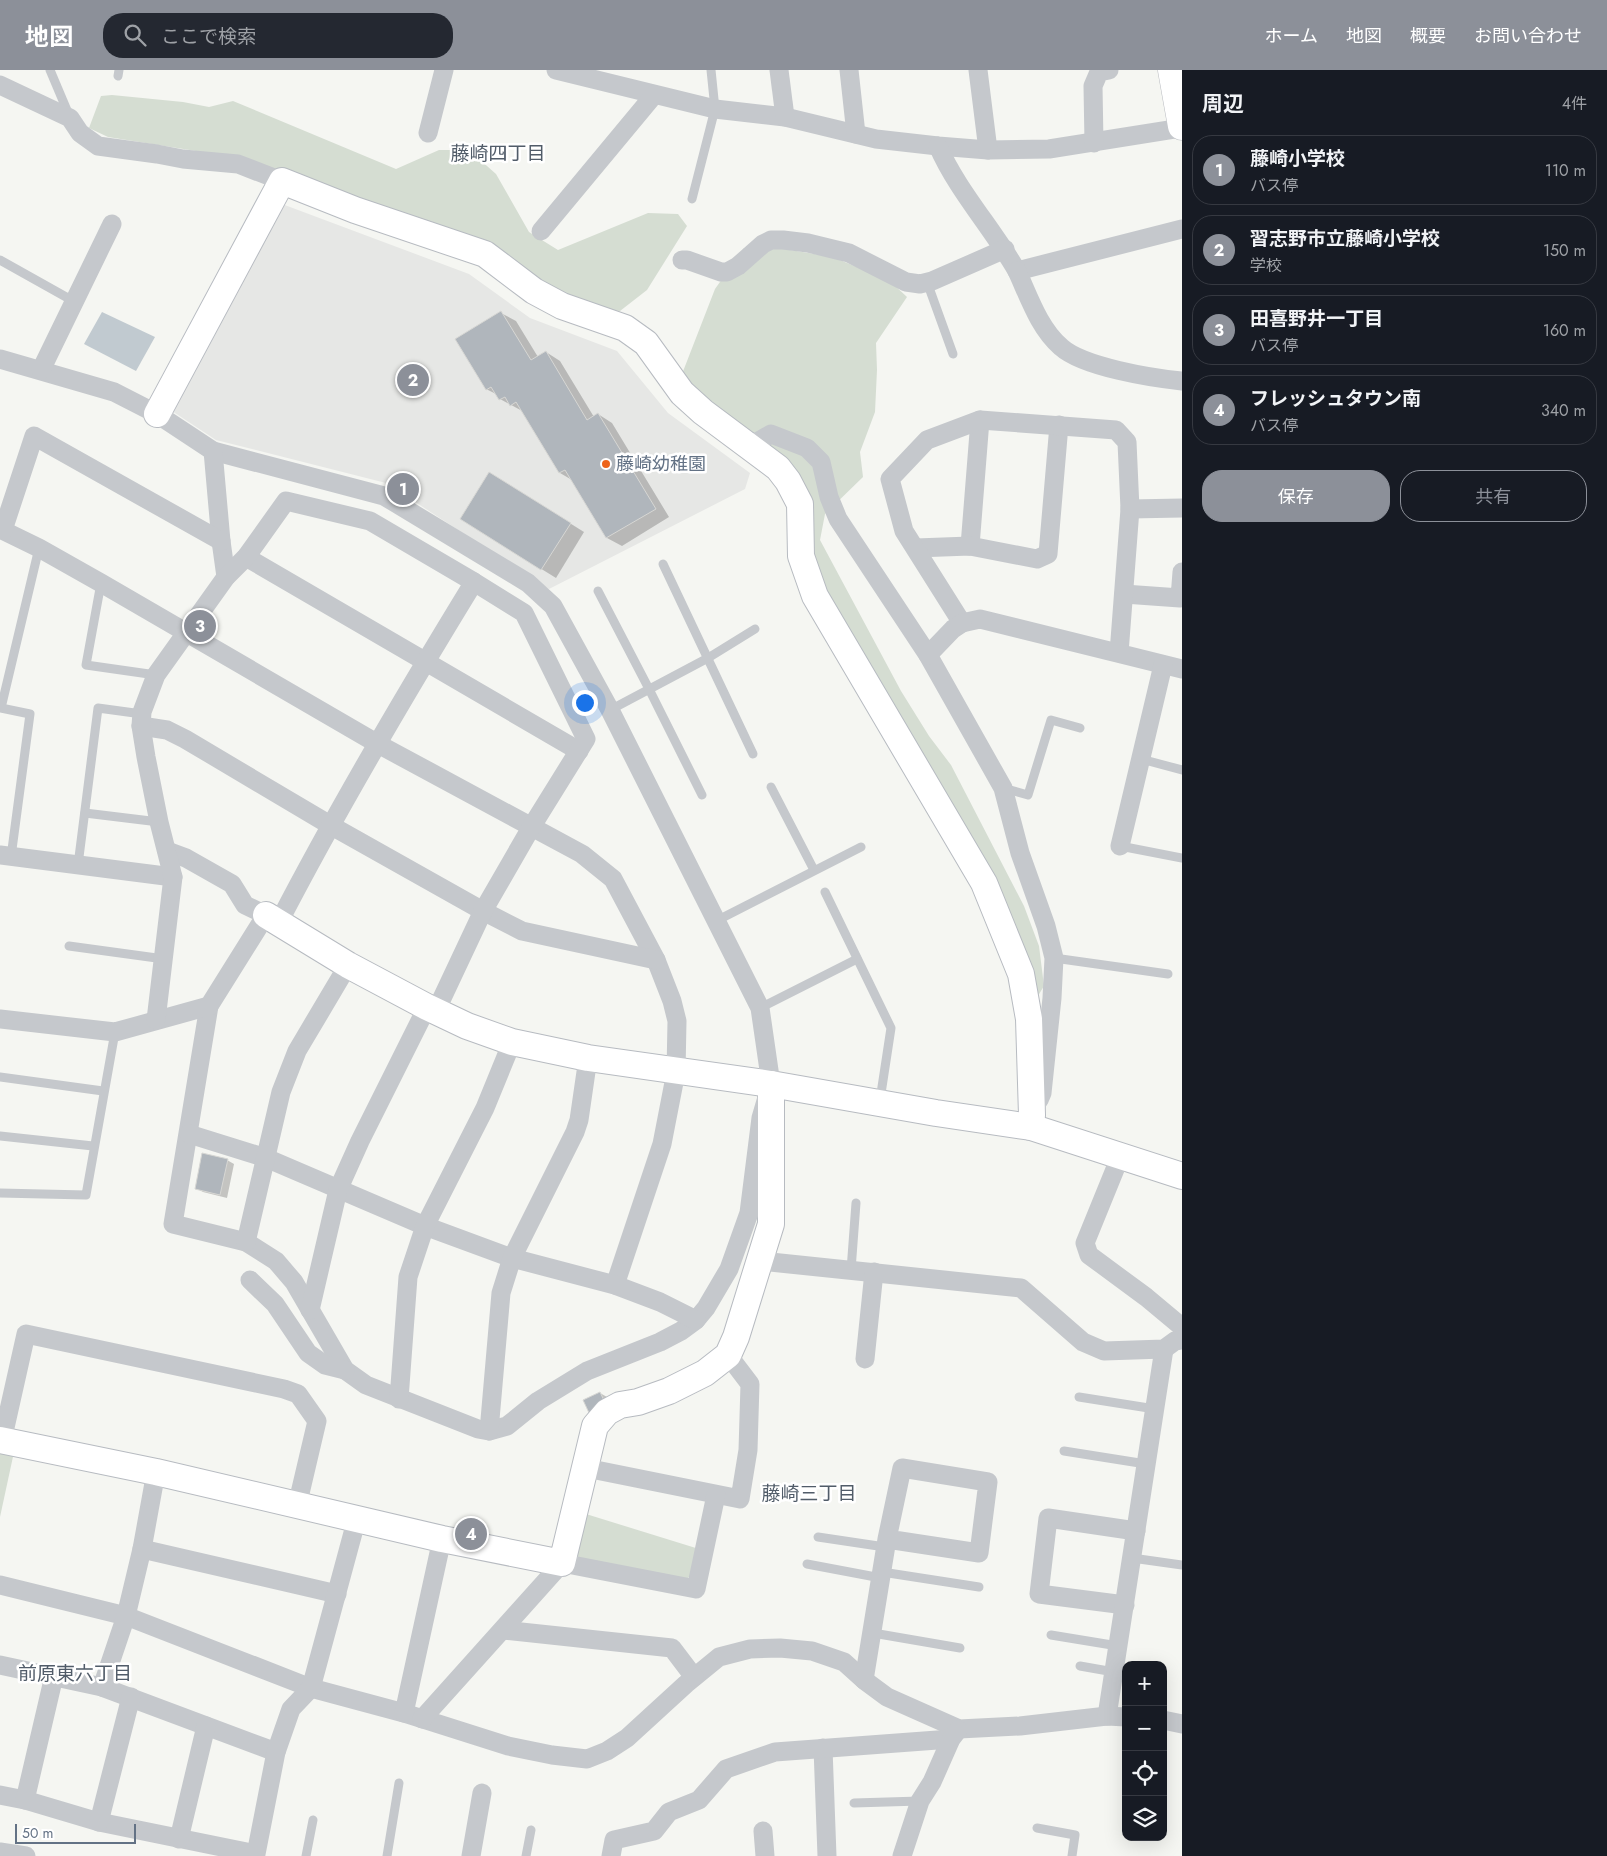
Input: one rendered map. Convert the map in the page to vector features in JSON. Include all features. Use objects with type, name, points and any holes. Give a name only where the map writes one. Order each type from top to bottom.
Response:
[{"type":"main road","points":[[1172,70],[1182,127]]},
{"type":"street","points":[[428,133],[444,70]]},
{"type":"street","points":[[556,70],[715,109],[785,117],[876,139],[938,146],[988,150],[1049,150],[1182,127]]},
{"type":"street","points":[[779,70],[785,117]]},
{"type":"street","points":[[849,70],[856,134]]},
{"type":"street","points":[[978,70],[988,150]]},
{"type":"street","points":[[1094,143],[1093,86],[1099,72],[1109,70]]},
{"type":"street","points":[[0,85],[70,118],[80,133],[98,146],[183,159],[238,164],[355,210],[485,254],[534,291],[562,306],[625,328],[646,342],[682,393],[703,412],[778,468],[788,481],[800,504],[801,556],[815,596],[984,883],[1021,974],[1030,1019],[1032,1121]]},
{"type":"street","points":[[541,232],[654,95]]},
{"type":"street","points":[[938,146],[946,164],[1017,271],[1042,325],[1061,348],[1084,360],[1120,371],[1156,379],[1182,381]]},
{"type":"street","points":[[157,414],[282,181]]},
{"type":"street","points":[[40,370],[112,224]]},
{"type":"street","points":[[1017,271],[1182,229]]},
{"type":"street","points":[[682,260],[687,260],[720,272],[727,272],[738,266],[763,244],[771,240],[783,240],[808,243],[849,254],[906,282],[920,284],[1004,249]]},
{"type":"street","points":[[0,359],[114,392],[157,414],[213,451],[384,496],[528,583],[553,606],[610,710],[760,1008],[771,1084],[771,1224],[761,1261],[736,1337],[728,1355],[705,1372],[669,1391],[638,1402],[620,1405],[607,1412],[595,1426],[562,1563],[504,1630],[422,1718]]},
{"type":"street","points":[[970,546],[980,420]]},
{"type":"street","points":[[962,623],[904,531],[890,479],[927,440],[980,420],[1116,430],[1127,442],[1130,509],[1119,653]]},
{"type":"street","points":[[916,548],[970,546],[1037,560],[1048,554],[1059,425]]},
{"type":"street","points":[[750,446],[771,434],[807,448],[821,462],[829,497],[838,519],[928,655],[1003,788],[1020,853],[1046,926],[1054,958],[1052,998],[1042,1093],[1032,1121]]},
{"type":"street","points":[[221,541],[34,436],[2,530],[40,548],[378,744],[582,854],[613,879],[656,960],[672,1001],[677,1021],[676,1072],[662,1144],[615,1285]]},
{"type":"street","points":[[213,451],[226,576]]},
{"type":"street","points":[[156,1020],[173,877],[159,822],[141,720],[156,675],[226,576],[246,557],[286,501],[370,521],[524,613],[586,739],[532,826],[483,911],[360,1141],[338,1190],[310,1310]]},
{"type":"street","points":[[1130,509],[1182,508]]},
{"type":"street","points":[[246,557],[579,751]]},
{"type":"street","points":[[1124,594],[1180,598],[1182,572]]},
{"type":"street","points":[[345,1370],[294,1282],[276,1261],[246,1242],[173,1224],[209,1006],[273,918],[474,582]]},
{"type":"street","points":[[928,655],[952,628],[962,623],[980,619],[1182,669]]},
{"type":"street","points":[[1120,846],[1163,665]]},
{"type":"street","points":[[141,720],[185,739],[330,825],[522,931],[656,960]]},
{"type":"street","points":[[167,851],[186,858],[232,884],[245,905],[273,918],[348,965],[467,1026],[512,1042],[588,1058],[771,1084],[880,1103],[1032,1121],[1120,1157],[1182,1176]]},
{"type":"street","points":[[6,856],[173,877]]},
{"type":"street","points":[[246,1242],[282,1092],[297,1051],[348,965]]},
{"type":"street","points":[[0,1019],[115,1032],[209,1006]]},
{"type":"street","points":[[399,1399],[408,1277],[425,1226],[485,1108],[512,1042]]},
{"type":"street","points":[[489,1430],[501,1293],[512,1258],[575,1132],[579,1120],[588,1058]]},
{"type":"street","points":[[250,1280],[275,1304],[308,1354],[325,1365],[345,1370],[366,1385],[478,1429],[489,1430],[507,1426],[538,1401],[588,1371],[681,1332],[696,1320],[706,1308],[729,1269],[748,1213],[761,1118],[771,1084]]},
{"type":"street","points":[[189,1134],[266,1158],[425,1226],[512,1258],[615,1285],[660,1302],[696,1320]]},
{"type":"street","points":[[1120,1157],[1085,1243],[1089,1255],[1146,1297],[1182,1327]]},
{"type":"street","points":[[761,1261],[1022,1288],[1083,1342],[1104,1351],[1164,1349],[1175,1341],[1182,1340]]},
{"type":"street","points":[[865,1359],[874,1272]]},
{"type":"street","points":[[297,1506],[317,1421],[298,1394],[274,1387],[26,1334],[1,1441],[156,1472],[297,1506],[357,1518],[442,1540],[696,1589],[716,1495]]},
{"type":"street","points":[[611,1856],[614,1840],[654,1830],[669,1812],[699,1800],[726,1769],[775,1752],[895,1744],[1020,1726],[1117,1717],[1114,1672],[1164,1349]]},
{"type":"street","points":[[586,1468],[740,1499],[748,1450],[750,1384],[728,1355]]},
{"type":"street","points":[[864,1680],[886,1543],[902,1468],[988,1482],[978,1553],[886,1543]]},
{"type":"street","points":[[102,1687],[126,1616],[142,1548],[156,1472]]},
{"type":"street","points":[[0,1795],[25,1800],[99,1822],[256,1854],[276,1752],[291,1709],[311,1688],[357,1518]]},
{"type":"street","points":[[1124,1605],[1039,1594],[1048,1518],[1136,1531]]},
{"type":"street","points":[[404,1713],[442,1540]]},
{"type":"street","points":[[142,1548],[337,1594]]},
{"type":"street","points":[[0,1585],[126,1616],[311,1688],[422,1718],[508,1746],[552,1755],[588,1758],[606,1751],[627,1738],[694,1677],[719,1657],[750,1649],[780,1648],[812,1651],[844,1662],[887,1697],[955,1734]]},
{"type":"street","points":[[504,1630],[672,1648],[694,1677]]},
{"type":"street","points":[[0,1664],[102,1687],[276,1752]]},
{"type":"street","points":[[25,1800],[54,1676]]},
{"type":"street","points":[[99,1822],[131,1697]]},
{"type":"street","points":[[1167,1721],[1182,1724]]},
{"type":"street","points":[[179,1838],[206,1726]]},
{"type":"street","points":[[902,1856],[920,1801],[932,1782],[955,1734]]},
{"type":"street","points":[[823,1748],[827,1856]]},
{"type":"street","points":[[471,1856],[482,1793]]},
{"type":"street","points":[[763,1831],[765,1856]]},
{"type":"street","points":[[0,1852],[26,1856]]},
{"type":"lane","points":[[50,70],[70,118]]},
{"type":"lane","points":[[692,199],[715,109],[712,70]]},
{"type":"lane","points":[[0,260],[75,302]]},
{"type":"lane","points":[[927,282],[953,354]]},
{"type":"lane","points":[[6,856],[30,714],[1,708],[40,548]]},
{"type":"lane","points":[[663,564],[753,754]]},
{"type":"lane","points":[[101,583],[86,664],[156,675]]},
{"type":"lane","points":[[598,591],[702,795]]},
{"type":"lane","points":[[610,710],[708,658],[755,630]]},
{"type":"lane","points":[[78,866],[98,708],[141,720]]},
{"type":"lane","points":[[1003,788],[1028,795],[1051,720],[1080,728]]},
{"type":"lane","points":[[1140,760],[1182,770]]},
{"type":"lane","points":[[771,787],[814,870]]},
{"type":"lane","points":[[85,813],[159,822]]},
{"type":"lane","points":[[1120,846],[1182,858]]},
{"type":"lane","points":[[716,921],[861,847]]},
{"type":"lane","points":[[825,892],[891,1028],[880,1103]]},
{"type":"lane","points":[[69,946],[164,959]]},
{"type":"lane","points":[[1054,958],[1168,974]]},
{"type":"lane","points":[[760,1008],[857,959]]},
{"type":"lane","points":[[0,1193],[86,1195],[93,1146],[115,1032]]},
{"type":"lane","points":[[0,1077],[103,1091]]},
{"type":"lane","points":[[0,1136],[93,1146]]},
{"type":"lane","points":[[851,1270],[856,1203]]},
{"type":"lane","points":[[1080,1398],[1155,1408]]},
{"type":"lane","points":[[1064,1451],[1146,1464]]},
{"type":"lane","points":[[818,1537],[886,1543]]},
{"type":"lane","points":[[1132,1558],[1182,1565]]},
{"type":"lane","points":[[807,1564],[979,1586]]},
{"type":"lane","points":[[873,1633],[960,1648]]},
{"type":"lane","points":[[1052,1635],[1118,1646]]},
{"type":"lane","points":[[1080,1666],[1114,1672]]},
{"type":"lane","points":[[387,1856],[399,1783]]},
{"type":"lane","points":[[854,1803],[920,1801]]},
{"type":"lane","points":[[306,1856],[313,1820]]},
{"type":"lane","points":[[1037,1828],[1075,1835],[1072,1856]]},
{"type":"lane","points":[[526,1856],[530,1830]]},
{"type":"shaded area","points":[[112,95],[183,102],[209,107],[233,101],[396,169],[439,150],[469,150],[496,174],[529,232],[558,250],[648,213],[678,214],[687,226],[647,290],[620,311],[585,309],[240,158],[108,137],[89,128],[101,96]]},
{"type":"shaded area","points":[[282,204],[469,274],[530,318],[617,351],[668,413],[750,473],[745,489],[549,589],[386,483],[216,440],[169,409]]},
{"type":"shaded area","points":[[744,248],[784,249],[833,257],[890,281],[907,297],[876,343],[875,412],[860,452],[863,477],[825,514],[820,540],[901,691],[929,736],[951,765],[1024,906],[1039,946],[1044,986],[1033,1004],[821,595],[806,547],[806,498],[730,425],[682,374],[715,289]]},
{"type":"shaded area","points":[[102,312],[155,337],[136,371],[84,344]]},
{"type":"shaded area","points":[[0,1449],[14,1452],[0,1517]]},
{"type":"shaded area","points":[[586,1514],[699,1549],[693,1574],[684,1581],[575,1557]]},
{"type":"building","points":[[501,311],[531,360],[546,351],[587,420],[598,413],[656,509],[606,538],[565,470],[559,473],[516,402],[510,406],[505,397],[499,400],[491,387],[486,390],[455,339]]},
{"type":"building","points":[[489,472],[571,523],[541,570],[460,519]]},
{"type":"building","points":[[202,1153],[228,1159],[220,1195],[195,1189]]},
{"type":"building","points":[[600,1392],[607,1407],[590,1415],[583,1400]]},
{"type":"place","name":"習志野市立藤崎小学校","points":[[413,380]]},
{"type":"place","name":"藤崎幼稚園","points":[[606,464]]},
{"type":"place","name":"藤崎小学校","points":[[403,489]]},
{"type":"place","name":"田喜野井一丁目","points":[[200,626]]},
{"type":"place","name":"フレッシュタウン南","points":[[471,1534]]},
{"type":"district","name":"藤崎四丁目","points":[[498,153]]},
{"type":"district","name":"藤崎三丁目","points":[[809,1493]]},
{"type":"district","name":"前原東六丁目","points":[[75,1673]]}]
